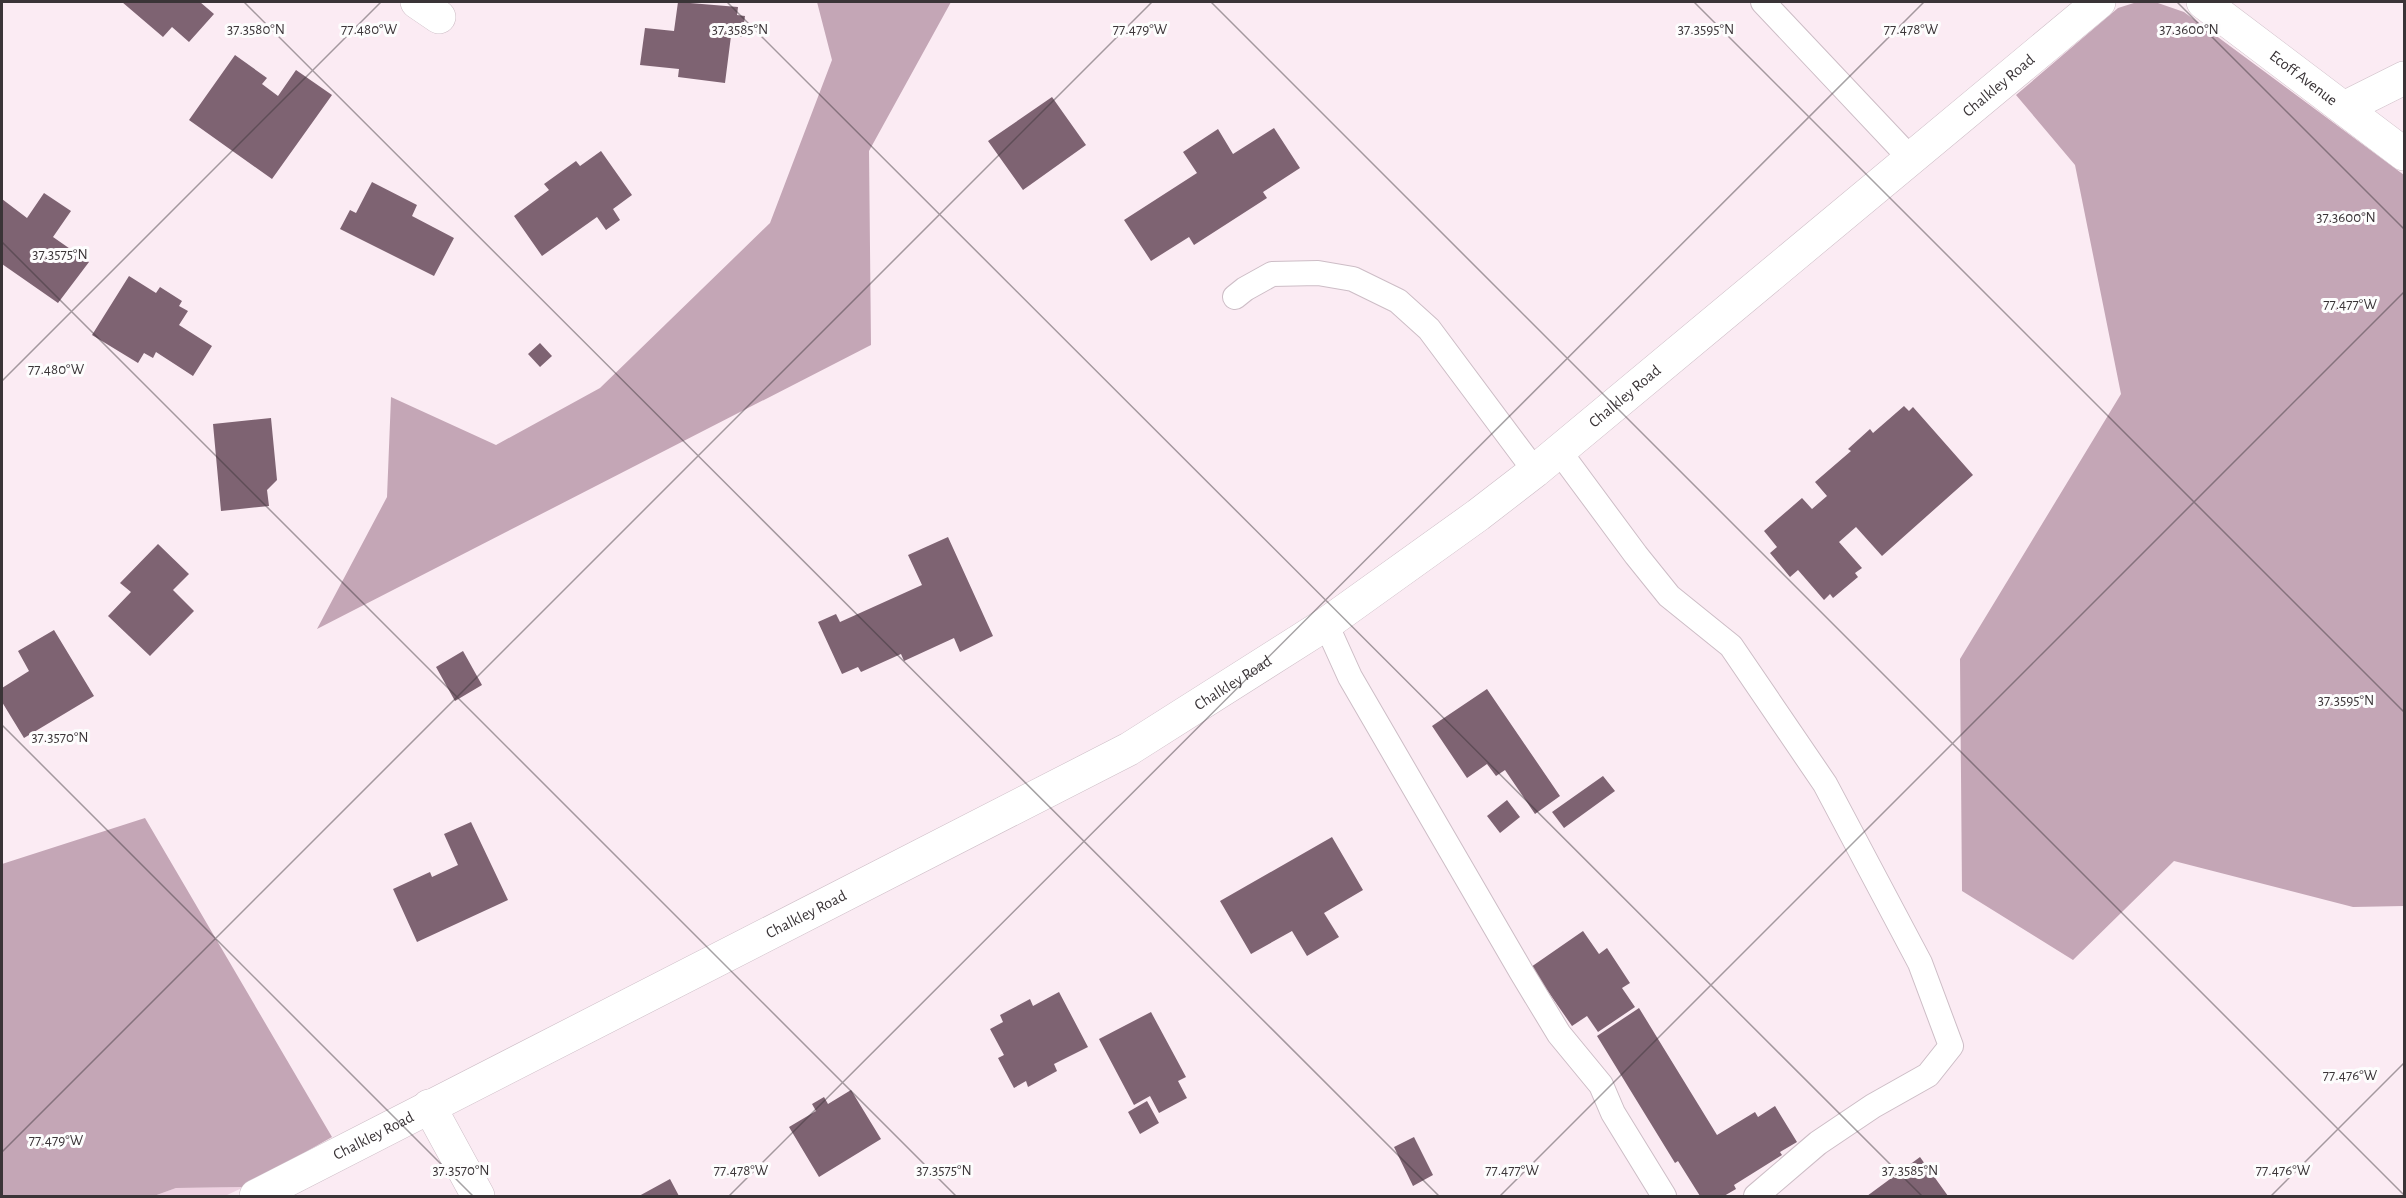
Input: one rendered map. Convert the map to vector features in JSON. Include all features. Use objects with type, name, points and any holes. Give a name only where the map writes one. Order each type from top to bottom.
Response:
[{"type":"street","name":"Chalkley Road","points":[[256,1197],[429,1106],[1129,749],[1326,624],[1478,516],[1559,451],[2099,2]]},
{"type":"street","name":"Ecoff Avenue","points":[[2203,2],[2404,154]]},
{"type":"street","points":[[2343,108],[2404,78]]},
{"type":"street","points":[[429,1106],[478,1197]]},
{"type":"lane","points":[[1763,2],[1911,159]]},
{"type":"lane","points":[[1235,297],[1272,274],[1317,273],[1353,279],[1398,301],[1429,329],[1534,471]]},
{"type":"lane","points":[[1559,451],[1669,596],[1735,651],[1825,784],[1920,963],[1951,1046],[1928,1075],[1873,1106],[1818,1143],[1756,1197]]},
{"type":"lane","points":[[1326,624],[1350,677],[1516,963],[1559,1034],[1601,1085],[1613,1113],[1664,1197]]},
{"type":"shaded area","points":[[817,2],[951,2],[869,151],[871,345],[317,629],[387,497],[391,397],[496,445],[600,388],[770,223],[832,60]]},
{"type":"shaded area","points":[[2137,2],[2155,2],[2184,12],[2404,175],[2404,906],[2353,907],[2174,861],[2073,960],[1962,891],[1960,659],[2121,394],[2075,165],[2016,95],[2118,8]]},
{"type":"shaded area","points":[[145,818],[332,1137],[244,1187],[176,1188],[154,1196],[2,1196],[2,864]]},
{"type":"shaded area","points":[[244,1187],[225,1196],[154,1196],[176,1188]]},
{"type":"building","points":[[122,2],[200,2],[214,14],[189,42],[172,27],[163,37]]},
{"type":"building","points":[[678,2],[738,7],[737,15],[745,16],[742,37],[731,36],[725,83],[678,77],[679,69],[640,65],[645,28],[674,31]]},
{"type":"building","points":[[235,55],[267,78],[262,84],[278,96],[296,70],[332,95],[272,179],[189,120]]},
{"type":"building","points":[[1052,97],[1086,145],[1023,190],[988,141]]},
{"type":"building","points":[[1274,128],[1300,168],[1263,192],[1267,198],[1194,245],[1189,237],[1151,261],[1124,220],[1197,173],[1183,152],[1218,129],[1233,154]]},
{"type":"building","points":[[601,151],[632,195],[613,209],[620,220],[606,230],[597,217],[542,256],[514,216],[549,190],[544,184],[576,161],[580,166]]},
{"type":"building","points":[[372,182],[417,205],[412,216],[454,238],[434,276],[340,229],[350,210],[356,213]]},
{"type":"building","points":[[44,193],[71,211],[53,237],[89,262],[58,303],[2,264],[2,199],[27,218]]},
{"type":"building","points":[[129,276],[156,293],[160,287],[182,301],[179,306],[188,311],[179,325],[212,346],[193,376],[156,352],[153,358],[144,353],[138,363],[92,335]]},
{"type":"building","points":[[540,343],[552,356],[540,367],[528,354]]},
{"type":"building","points":[[1904,406],[1909,411],[1913,407],[1973,475],[1882,556],[1856,527],[1839,542],[1862,568],[1855,573],[1858,577],[1833,598],[1830,594],[1824,600],[1798,570],[1790,577],[1770,553],[1777,547],[1764,531],[1802,498],[1812,509],[1827,496],[1815,482],[1851,451],[1848,449],[1870,429],[1873,433]]},
{"type":"building","points":[[271,418],[277,480],[267,490],[269,506],[221,511],[213,424]]},
{"type":"building","points":[[948,537],[993,636],[960,652],[954,638],[904,661],[901,654],[861,672],[858,667],[842,674],[818,622],[836,614],[840,622],[922,585],[908,555]]},
{"type":"building","points":[[158,544],[189,574],[173,590],[194,611],[150,656],[108,616],[131,592],[120,583]]},
{"type":"building","points":[[54,630],[94,696],[24,738],[2,702],[2,688],[29,671],[18,651]]},
{"type":"building","points":[[463,651],[482,685],[455,701],[436,667]]},
{"type":"building","points":[[1487,689],[1560,796],[1535,814],[1505,770],[1496,776],[1487,764],[1467,778],[1432,726]]},
{"type":"building","points":[[1603,776],[1615,791],[1564,828],[1552,812]]},
{"type":"building","points":[[1507,800],[1520,817],[1500,833],[1487,816]]},
{"type":"building","points":[[471,822],[508,900],[417,942],[393,889],[430,872],[432,877],[458,865],[444,834]]},
{"type":"building","points":[[1332,837],[1363,890],[1324,913],[1339,937],[1307,956],[1292,931],[1251,954],[1220,901]]},
{"type":"building","points":[[1583,931],[1599,954],[1607,948],[1630,983],[1622,988],[1635,1007],[1598,1032],[1587,1016],[1572,1026],[1531,967]]},
{"type":"building","points":[[1059,992],[1088,1047],[1054,1064],[1057,1071],[1028,1087],[1026,1081],[1014,1088],[998,1058],[1004,1055],[990,1029],[1003,1022],[1000,1015],[1030,999],[1033,1006]]},
{"type":"building","points":[[1639,1008],[1717,1135],[1755,1112],[1758,1117],[1775,1106],[1797,1142],[1780,1152],[1782,1155],[1734,1185],[1736,1189],[1724,1196],[1700,1196],[1678,1161],[1675,1163],[1597,1036]]},
{"type":"building","points":[[1151,1012],[1186,1077],[1178,1081],[1187,1098],[1159,1113],[1150,1096],[1134,1105],[1099,1039]]},
{"type":"building","points":[[851,1090],[881,1139],[819,1177],[789,1127],[816,1111],[812,1104],[824,1097],[828,1104]]},
{"type":"building","points":[[1147,1101],[1159,1123],[1140,1134],[1128,1112]]},
{"type":"building","points":[[1414,1137],[1433,1175],[1413,1186],[1394,1147]]},
{"type":"building","points":[[1920,1157],[1948,1196],[1867,1196]]},
{"type":"building","points":[[670,1179],[679,1196],[639,1196]]}]
